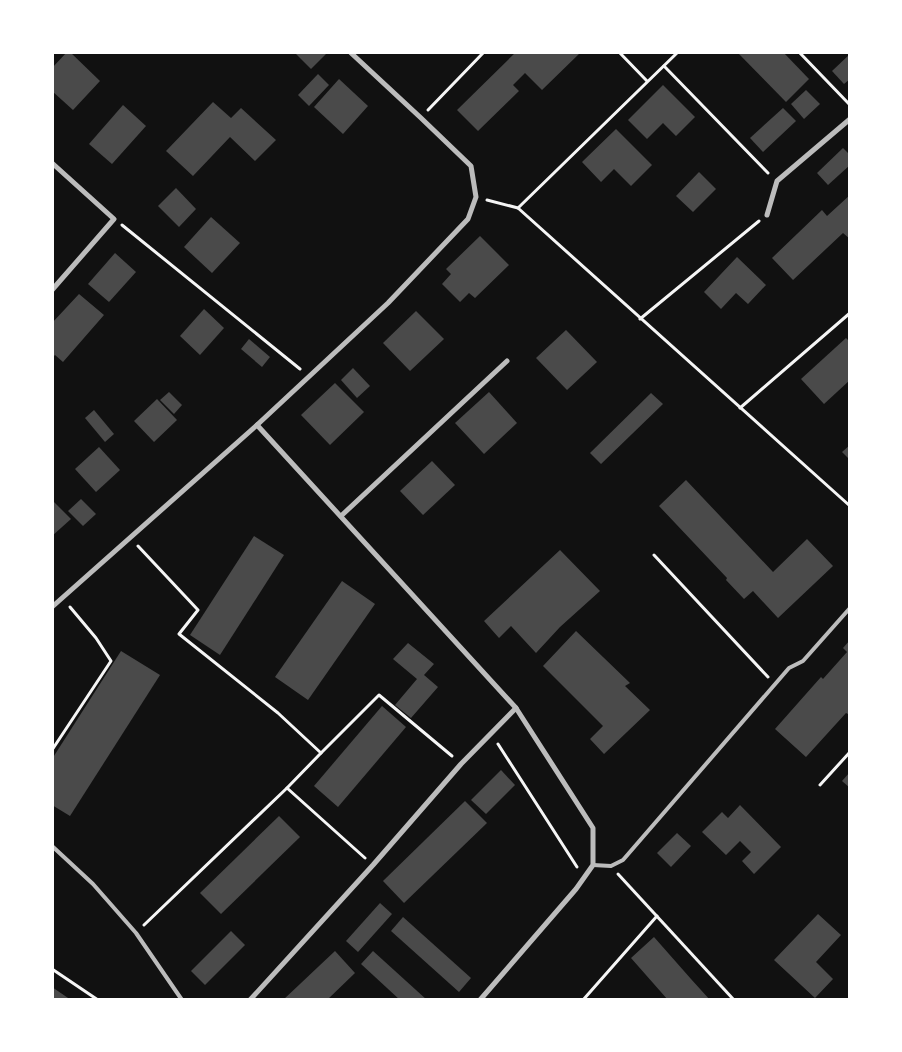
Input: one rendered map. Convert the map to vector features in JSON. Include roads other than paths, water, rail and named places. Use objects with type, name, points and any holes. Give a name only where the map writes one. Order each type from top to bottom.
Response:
[{"type":"street","points":[[52,607],[257,425],[388,303],[468,219],[476,197],[470,166],[350,52]]},
{"type":"street","points":[[767,215],[777,181],[850,119]]},
{"type":"street","points":[[52,164],[114,219],[52,290]]},
{"type":"street","points":[[341,516],[507,361]]},
{"type":"street","points":[[257,425],[516,708],[593,828],[593,865],[576,889],[480,1000]]},
{"type":"street","points":[[250,1000],[373,865],[461,764],[516,708]]},
{"type":"lane","points":[[593,865],[610,866],[623,860],[789,668],[803,661],[850,608]]},
{"type":"lane","points":[[52,846],[93,884],[136,933],[182,1000]]}]
